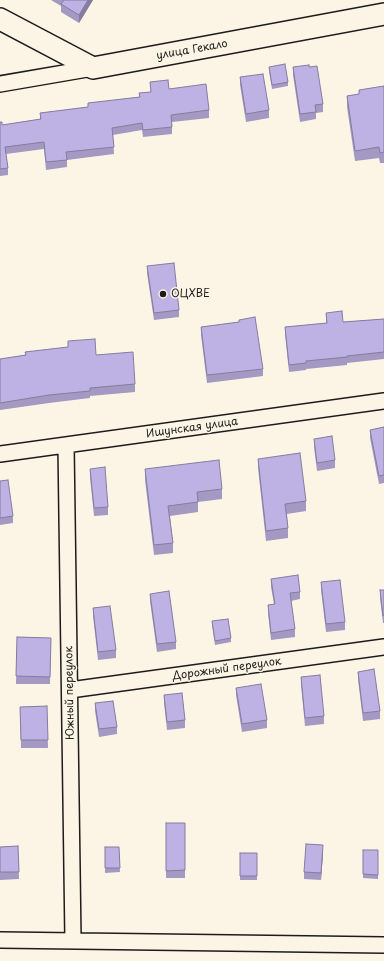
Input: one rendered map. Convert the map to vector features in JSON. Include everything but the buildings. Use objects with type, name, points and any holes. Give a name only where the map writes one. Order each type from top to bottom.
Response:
[{"type":"main road","name":"улица Гекало","points":[[93,68],[384,14]]},
{"type":"main road","points":[[0,20],[93,68]]},
{"type":"street","name":"улица Гекало","points":[[0,84],[93,68]]},
{"type":"street","name":"Ишунская улица","points":[[0,454],[384,401]]},
{"type":"street","name":"Южный переулок","points":[[66,445],[73,940]]},
{"type":"street","name":"Дорожный переулок","points":[[70,690],[384,647]]},
{"type":"street","points":[[0,940],[384,945]]},
{"type":"place","name":"ОЦХВЕ","points":[[163,294]]}]
